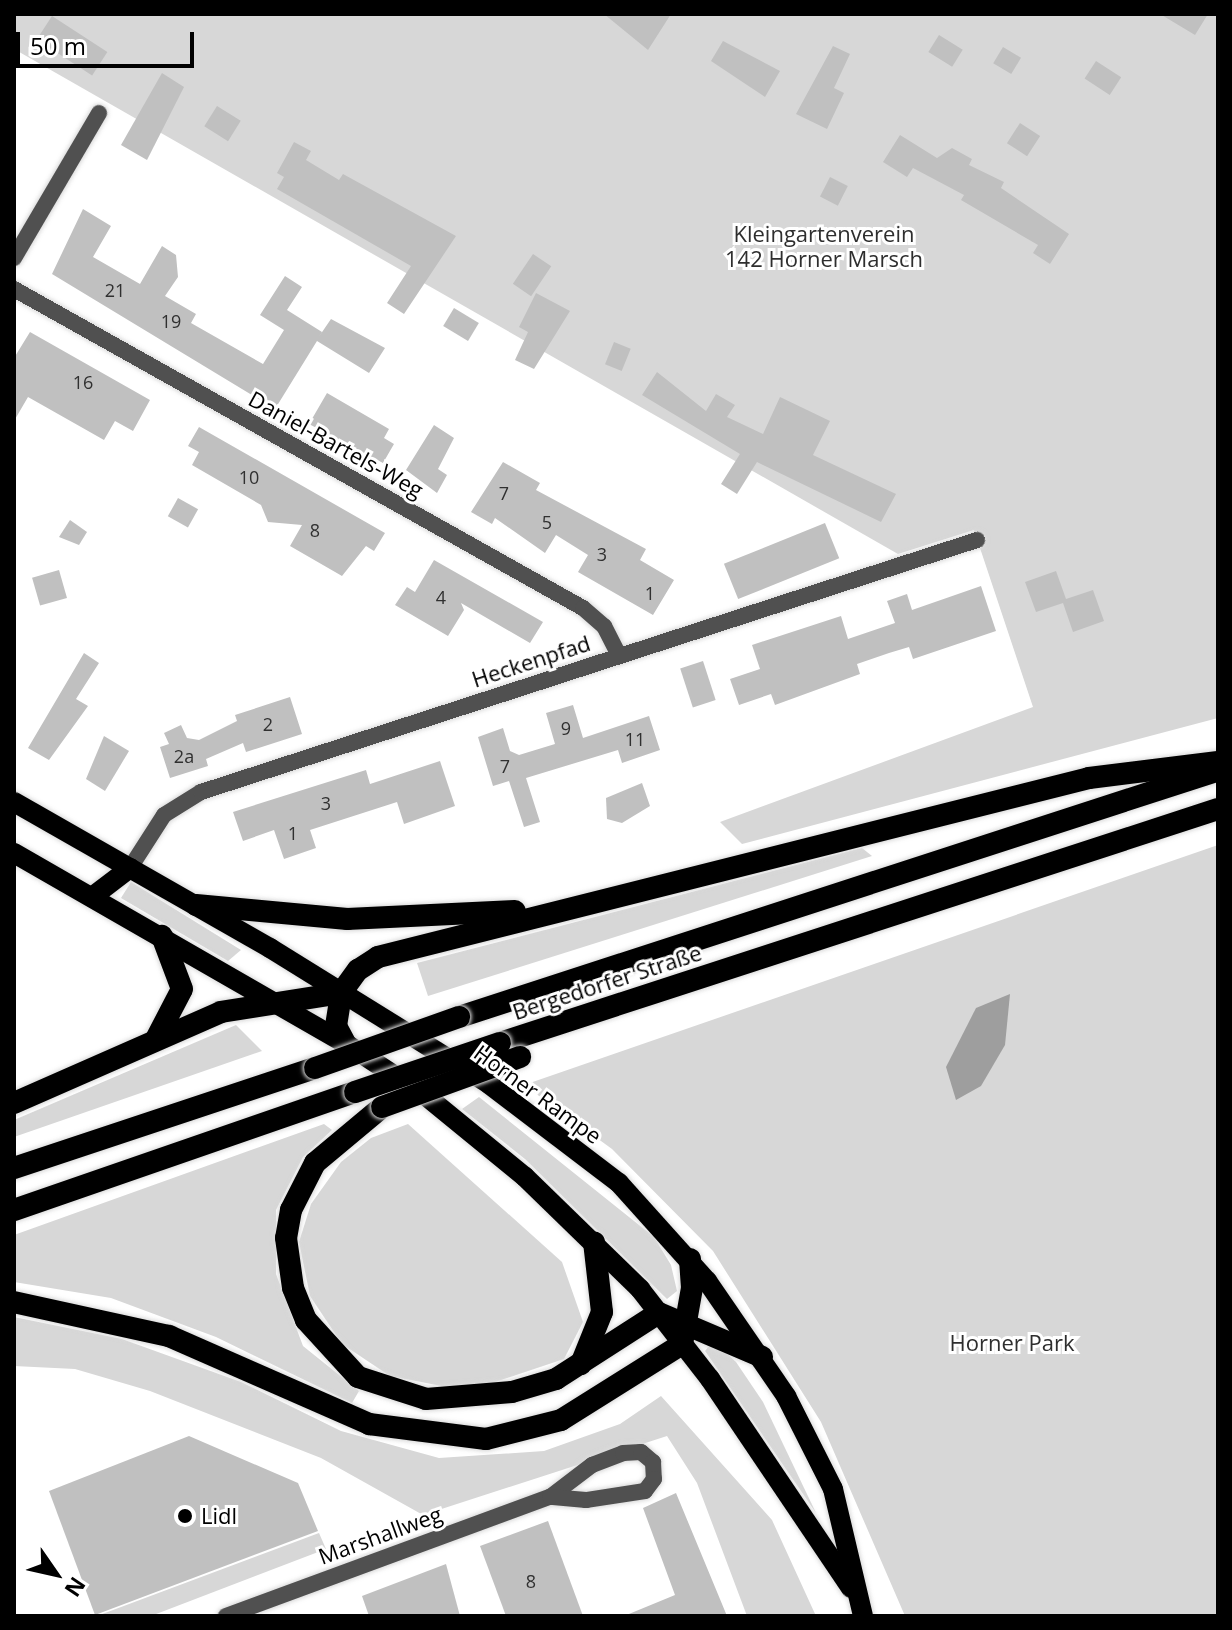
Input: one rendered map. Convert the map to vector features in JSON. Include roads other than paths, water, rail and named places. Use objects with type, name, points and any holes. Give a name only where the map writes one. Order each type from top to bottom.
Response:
[{"type":"highway","points":[[345,1043],[336,1026],[341,993],[371,960],[552,910],[1089,778],[1218,762]]},
{"type":"highway","name":"Bergedorfer Straße","points":[[14,1168],[459,1017],[1218,771]]},
{"type":"highway","name":"Bergedorfer Straße","points":[[14,1210],[500,1043],[1218,809]]},
{"type":"highway","points":[[196,905],[347,919],[552,910]]},
{"type":"highway","points":[[153,1042],[182,989],[162,936]]},
{"type":"highway","points":[[14,1103],[221,1012],[273,999],[341,993]]},
{"type":"highway","points":[[588,1016],[520,1057],[382,1107],[323,1154],[291,1210],[287,1263],[306,1320],[321,1342],[358,1377],[426,1399],[501,1395],[580,1366],[659,1313],[684,1333],[762,1357]]},
{"type":"highway","points":[[580,1366],[602,1312],[594,1242]]},
{"type":"highway","points":[[684,1333],[690,1259]]},
{"type":"highway","points":[[14,1302],[169,1336],[369,1424],[467,1439],[520,1435],[561,1420],[684,1333]]},
{"type":"main road","name":"Horner Rampe","points":[[14,802],[196,905],[341,993],[526,1111],[619,1183],[690,1259],[762,1357],[833,1489],[854,1591],[863,1616]]},
{"type":"main road","points":[[14,853],[273,999],[345,1043],[471,1131],[594,1242],[659,1313]]},
{"type":"main road","points":[[92,897],[130,868]]},
{"type":"main road","name":"Horner Rampe","points":[[684,1333],[854,1591]]},
{"type":"street","points":[[14,258],[99,113]]},
{"type":"street","name":"Daniel-Bartels-Weg","points":[[14,289],[583,608],[604,626],[619,655]]},
{"type":"street","name":"Heckenpfad","points":[[130,868],[164,815],[201,792],[977,540]]},
{"type":"street","name":"Marshallweg","points":[[226,1616],[550,1497],[592,1465],[623,1453],[641,1452],[653,1462],[654,1479],[645,1491],[586,1500],[550,1497]]},
{"type":"place","name":"Lidl","points":[[185,1516]]},
{"type":"park label","name":"Kleingartenverein 142 Horner Marsch","points":[[824,246]]},
{"type":"park label","name":"Horner Park","points":[[1012,1343]]}]
